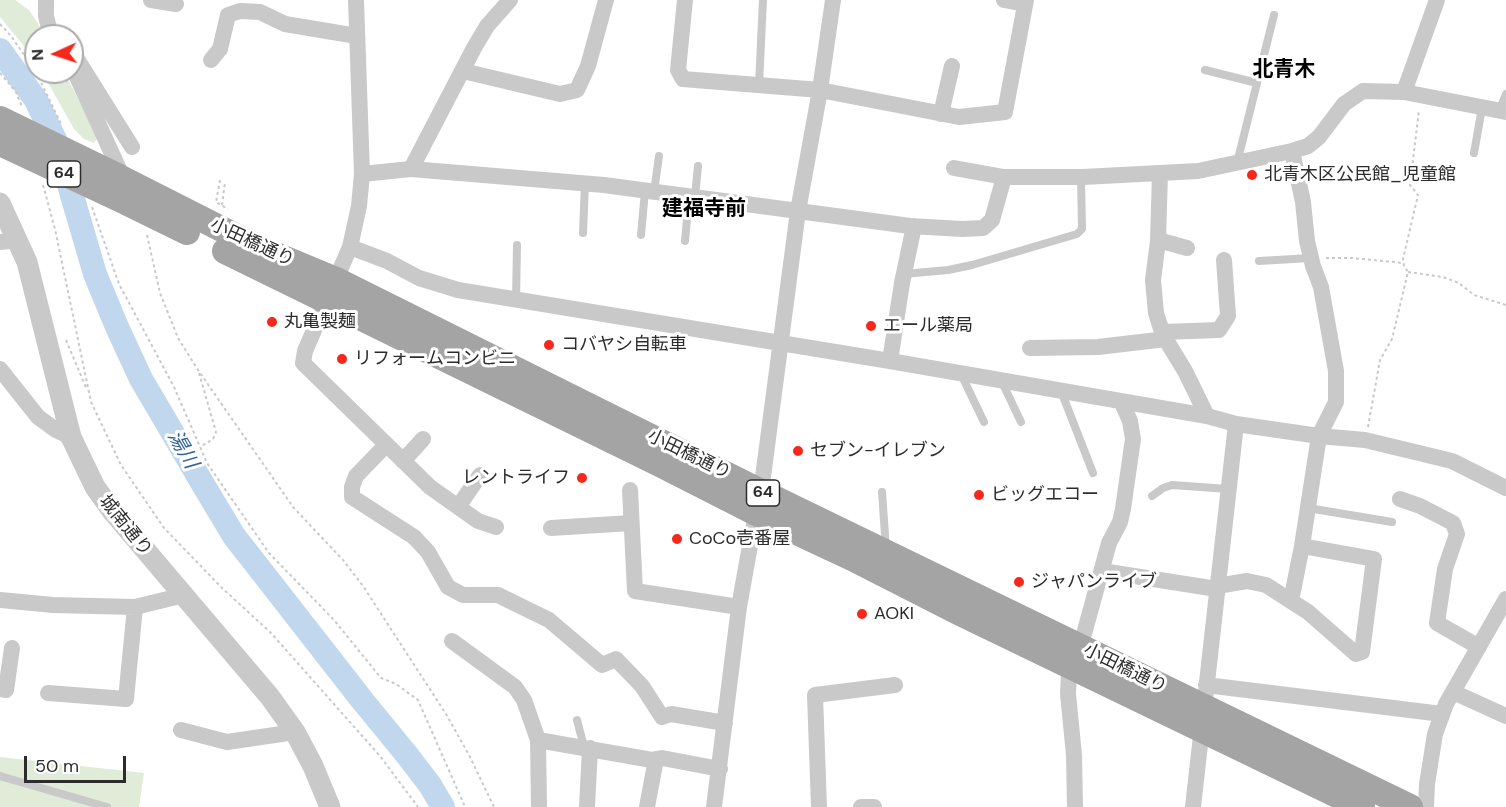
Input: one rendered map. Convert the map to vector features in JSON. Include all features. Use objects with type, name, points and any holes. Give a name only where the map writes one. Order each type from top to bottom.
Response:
[{"type":"main road","name":"小田橋通り","points":[[11,114],[123,187],[759,502],[852,558],[1075,657],[1204,707],[1410,807]]},
{"type":"main road","name":"小田橋通り","points":[[6,152],[123,187]]},
{"type":"main road","name":"小田橋通り","points":[[759,502],[886,552],[1075,657]]},
{"type":"main road","name":"小田橋通り","points":[[1204,707],[1362,807]]},
{"type":"street","points":[[45,0],[49,24]]},
{"type":"street","points":[[151,0],[176,4]]},
{"type":"street","points":[[356,0],[362,174],[359,207],[350,247],[303,363],[430,487],[478,521],[496,527]]},
{"type":"street","points":[[411,169],[438,114],[487,26],[510,0]]},
{"type":"street","points":[[463,71],[560,94],[577,90],[588,66],[606,0]]},
{"type":"street","points":[[685,0],[678,70],[683,79],[820,90],[959,117],[1005,112],[1026,2],[1004,0]]},
{"type":"street","points":[[714,807],[739,607],[759,502],[798,211],[820,90],[833,0]]},
{"type":"street","points":[[1404,92],[1437,0]]},
{"type":"street","points":[[211,60],[220,49],[228,15],[240,11],[260,12],[285,24],[357,36]]},
{"type":"street","points":[[47,20],[52,19],[55,24]]},
{"type":"street","points":[[941,114],[952,66]]},
{"type":"street","points":[[84,70],[132,147]]},
{"type":"street","points":[[80,84],[123,187]]},
{"type":"street","points":[[954,168],[1004,177],[1081,177],[1198,171],[1237,164],[1308,146],[1319,137],[1344,104],[1363,91],[1404,92],[1496,110]]},
{"type":"street","points":[[1291,601],[1319,436],[1336,402],[1336,371],[1321,287],[1311,258],[1303,202],[1292,151]]},
{"type":"street","points":[[362,174],[411,169],[585,183],[941,229],[983,228],[992,220],[1004,177]]},
{"type":"street","points":[[1160,173],[1158,240],[1153,294],[1164,336],[1185,371],[1207,416]]},
{"type":"street","name":"城南通り","points":[[0,203],[9,241],[36,291],[71,437],[87,472],[101,497],[270,697],[295,732],[313,766],[330,807]]},
{"type":"street","points":[[890,361],[914,226]]},
{"type":"street","points":[[1158,240],[1187,248]]},
{"type":"street","points":[[350,247],[387,261],[419,278],[458,290],[961,373],[1207,416],[1236,424],[1365,440],[1452,462],[1506,488]]},
{"type":"street","points":[[1030,348],[1098,347],[1219,330],[1228,316],[1224,260]]},
{"type":"street","points":[[0,369],[38,417],[71,437]]},
{"type":"street","points":[[1075,807],[1074,755],[1068,694],[1075,657],[1102,571],[1108,543],[1120,522],[1123,509],[1133,439],[1130,421],[1121,401]]},
{"type":"street","points":[[1193,807],[1236,424]]},
{"type":"street","points":[[402,461],[423,439]]},
{"type":"street","points":[[386,445],[356,476],[352,496],[414,537],[428,552],[448,587],[463,595],[498,594],[549,620],[602,664],[616,659],[642,686],[662,717],[671,714],[725,723]]},
{"type":"street","points":[[458,507],[480,475]]},
{"type":"street","points":[[630,490],[634,591],[739,607]]},
{"type":"street","points":[[1401,500],[1420,506],[1454,523],[1457,534],[1444,569],[1437,623],[1479,647]]},
{"type":"street","points":[[551,528],[631,523]]},
{"type":"street","points":[[1102,571],[1217,587],[1247,581],[1266,585],[1322,623],[1356,654],[1362,652],[1374,559],[1302,546]]},
{"type":"street","points":[[0,600],[53,605],[135,606],[182,594]]},
{"type":"street","points":[[1426,807],[1427,784],[1435,734],[1442,714],[1506,599]]},
{"type":"street","points":[[48,693],[126,699],[135,606]]},
{"type":"street","points":[[452,641],[515,687],[524,700],[538,740],[539,807]]},
{"type":"street","points":[[0,689],[6,690],[12,648]]},
{"type":"street","points":[[819,807],[815,695],[895,685]]},
{"type":"street","points":[[1453,692],[1506,716]]},
{"type":"street","points":[[1204,707],[1442,714]]},
{"type":"street","points":[[181,730],[227,742],[287,735],[295,732]]},
{"type":"street","points":[[538,740],[652,760],[662,758],[720,768]]},
{"type":"street","points":[[587,748],[587,807]]},
{"type":"street","points":[[646,807],[656,759]]},
{"type":"street","points":[[861,807],[874,807]]},
{"type":"lane","points":[[759,85],[763,0]]},
{"type":"lane","points":[[1237,164],[1274,15]]},
{"type":"lane","points":[[1205,70],[1257,83]]},
{"type":"lane","points":[[1474,153],[1506,94]]},
{"type":"lane","points":[[641,235],[649,191],[659,156]]},
{"type":"lane","points":[[685,241],[698,166]]},
{"type":"lane","points":[[904,274],[948,270],[972,265],[1077,234],[1082,229],[1081,177]]},
{"type":"lane","points":[[583,233],[585,183]]},
{"type":"lane","points":[[516,300],[517,245]]},
{"type":"lane","points":[[1259,261],[1311,258]]},
{"type":"lane","points":[[961,373],[984,422]]},
{"type":"lane","points":[[1000,380],[1021,422]]},
{"type":"lane","points":[[1061,391],[1093,473]]},
{"type":"lane","points":[[1152,496],[1172,485],[1228,489]]},
{"type":"lane","points":[[882,492],[886,552]]},
{"type":"lane","points":[[1308,508],[1392,522]]},
{"type":"lane","points":[[577,720],[587,748]]},
{"type":"lane","points":[[0,776],[107,807]]},
{"type":"path","points":[[0,24],[24,55]]},
{"type":"path","points":[[0,73],[16,92],[11,114]]},
{"type":"path","points":[[43,84],[65,133]]},
{"type":"path","points":[[1365,440],[1380,360],[1392,339],[1408,272],[1404,263],[1418,195],[1410,185],[1421,95]]},
{"type":"path","points":[[220,180],[216,201],[231,210]]},
{"type":"path","points":[[222,205],[225,182]]},
{"type":"path","points":[[42,184],[55,229],[89,395]]},
{"type":"path","points":[[93,208],[118,284],[174,387],[207,463],[269,553],[334,620],[381,678],[396,684],[418,700],[465,807]]},
{"type":"path","points":[[145,226],[160,293],[178,338],[292,507],[344,560],[363,586],[446,714],[470,755],[494,807]]},
{"type":"path","points":[[1311,258],[1352,258],[1404,263]]},
{"type":"path","points":[[1408,272],[1443,277],[1459,284],[1474,295],[1506,304]]},
{"type":"path","points":[[62,332],[121,465],[164,528],[221,587],[272,633],[380,756],[418,807]]},
{"type":"path","points":[[198,370],[216,432],[213,439],[200,447]]},
{"type":"green space","points":[[0,0],[15,0],[29,10],[38,24],[24,24],[24,46],[0,17]]},
{"type":"green space","points":[[49,84],[70,84],[98,137],[94,143],[84,139],[74,129]]},
{"type":"green space","points":[[0,757],[144,773],[139,807],[0,807]]},
{"type":"waterway","name":"湯川","points":[[0,50],[36,100],[57,144],[95,274],[141,379],[234,536],[407,755],[430,785],[443,807]]},
{"type":"place","name":"北青木区公民館_児童館","points":[[1252,175]]},
{"type":"place","name":"丸亀製麺","points":[[272,322]]},
{"type":"place","name":"エール薬局","points":[[871,326]]},
{"type":"place","name":"コバヤシ自転車","points":[[549,345]]},
{"type":"place","name":"リフォームコンビニ","points":[[342,359]]},
{"type":"place","name":"セブン-イレブン","points":[[798,451]]},
{"type":"place","name":"レントライフ","points":[[582,478]]},
{"type":"place","name":"ビッグエコー","points":[[979,495]]},
{"type":"place","name":"CoCo壱番屋","points":[[677,539]]},
{"type":"place","name":"ジャパンライブ","points":[[1019,582]]},
{"type":"place","name":"AOKI","points":[[862,614]]},
{"type":"district","name":"北青木","points":[[1284,70]]},
{"type":"district","name":"建福寺前","points":[[704,209]]}]
